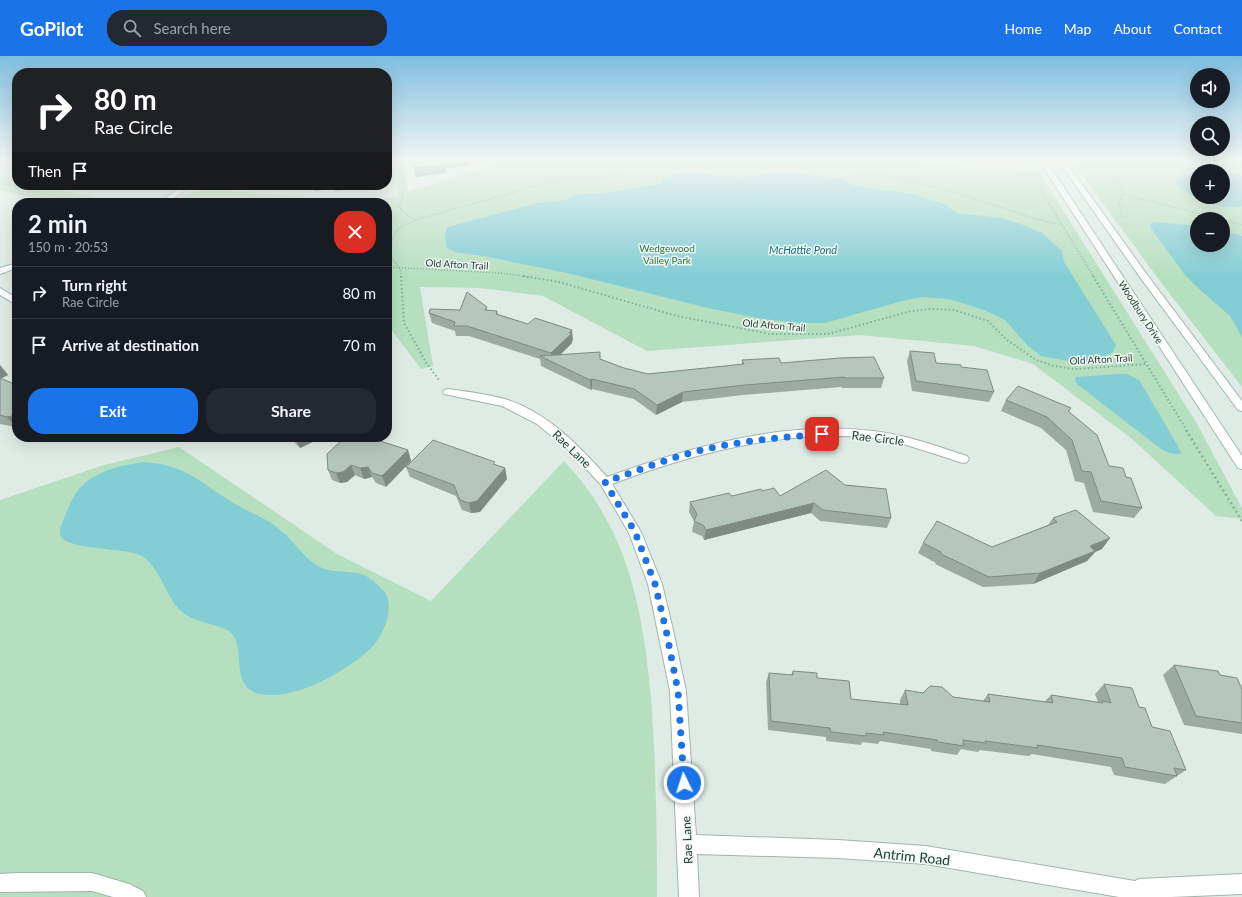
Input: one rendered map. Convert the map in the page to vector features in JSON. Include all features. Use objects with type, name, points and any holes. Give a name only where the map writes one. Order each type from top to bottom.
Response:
[{"type":"main road","name":"Woodbury Drive","points":[[1067,198],[1242,466]]},
{"type":"main road","name":"Woodbury Drive","points":[[1088,198],[1141,273],[1242,408]]},
{"type":"main road","points":[[0,271],[12,267]]},
{"type":"main road","points":[[0,291],[12,299]]},
{"type":"main road","name":"Rae Lane","points":[[448,392],[494,400],[519,409],[551,428],[575,449],[605,482],[635,532],[655,584],[678,691],[689,897]]},
{"type":"main road","name":"Rae Circle","points":[[605,482],[681,456],[724,446],[771,438],[822,434],[861,434],[899,439],[963,459]]},
{"type":"main road","name":"Antrim Road","points":[[687,844],[838,849],[926,855],[1134,890],[1153,897]]},
{"type":"main road","name":"Antrim Road","points":[[1134,890],[1242,884]]},
{"type":"lane","points":[[0,883],[92,882],[129,893],[137,897]]},
{"type":"path","points":[[402,198],[399,207],[403,212],[416,220]]},
{"type":"path","points":[[392,239],[393,234],[401,227],[416,220],[493,198]]},
{"type":"path","points":[[973,198],[1036,219],[1062,225]]},
{"type":"path","points":[[1046,198],[1242,521]]},
{"type":"path","points":[[1120,198],[1119,206],[1125,221]]},
{"type":"path","points":[[1139,198],[1192,212]]},
{"type":"path","points":[[1230,222],[1242,225]]},
{"type":"path","points":[[392,258],[400,269],[404,323],[427,364],[448,392]]},
{"type":"path","name":"Old Afton Trail","points":[[392,268],[500,273],[531,277],[559,282],[678,316],[770,334],[828,334],[911,311],[932,309],[954,310],[988,321],[1007,340],[1036,360],[1054,366],[1075,369],[1147,364]]},
{"type":"green space","name":"Wedgewood Valley Park","points":[[392,198],[1055,198],[1196,422],[1242,508],[1242,519],[1216,516],[1132,439],[1033,364],[974,346],[860,335],[647,351],[543,296],[480,288],[420,287],[433,366],[421,369],[392,331]]},
{"type":"green space","points":[[1099,198],[1190,198],[1190,204],[1230,204],[1230,198],[1242,198],[1242,387],[1163,285]]},
{"type":"green space","points":[[179,447],[337,554],[431,601],[564,461],[581,481],[601,509],[616,538],[632,582],[642,627],[646,651],[653,722],[656,797],[657,897],[0,897],[0,500],[104,465]]},
{"type":"water","name":"McHattie Pond","points":[[569,198],[926,198],[944,204],[957,213],[1001,218],[1021,224],[1042,233],[1062,251],[1064,262],[1116,345],[1113,352],[1101,358],[1089,361],[1068,361],[1041,356],[1027,345],[1005,320],[984,310],[949,299],[922,297],[902,301],[825,323],[800,323],[763,319],[708,308],[567,273],[489,257],[455,252],[447,248],[445,235],[448,227],[537,203]]},
{"type":"water","points":[[1230,198],[1242,198],[1242,206],[1225,207],[1213,204],[1230,204]]},
{"type":"water","points":[[1158,222],[1190,225],[1190,252],[1230,252],[1230,233],[1242,236],[1242,337],[1230,316],[1185,275],[1150,227],[1151,223]]},
{"type":"water","points":[[1127,374],[1139,380],[1181,453],[1173,454],[1161,449],[1077,384],[1075,380],[1076,377]]},
{"type":"water","points":[[145,462],[173,467],[184,472],[235,504],[270,522],[285,534],[308,558],[318,566],[334,571],[361,574],[373,581],[385,592],[389,606],[386,622],[380,637],[361,657],[335,675],[304,689],[275,695],[261,694],[250,690],[244,683],[241,674],[239,654],[234,636],[221,627],[196,620],[184,614],[174,603],[153,567],[142,556],[123,551],[83,546],[64,539],[60,534],[61,526],[66,513],[75,495],[89,480],[116,468]]},
{"type":"building","points":[[467,292],[487,307],[485,310],[497,311],[496,314],[528,324],[535,318],[572,330],[569,333],[572,333],[551,353],[467,326],[454,326],[455,322],[429,313],[430,309],[460,310]]},
{"type":"building","points":[[910,351],[934,353],[936,363],[961,365],[961,367],[987,370],[994,392],[916,381]]},
{"type":"building","points":[[600,352],[600,359],[624,368],[648,374],[744,364],[742,360],[779,358],[781,363],[874,357],[884,378],[844,377],[745,385],[683,392],[657,405],[634,389],[592,379],[590,380],[540,356]]},
{"type":"building","points":[[0,378],[12,383],[12,416],[7,417],[0,415]]},
{"type":"building","points":[[1018,386],[1071,408],[1068,411],[1097,435],[1109,466],[1123,468],[1126,477],[1131,478],[1142,508],[1101,501],[1091,472],[1082,471],[1072,440],[1047,417],[1006,400]]},
{"type":"building","points":[[433,440],[495,462],[493,464],[505,468],[477,501],[469,503],[460,500],[454,485],[406,467]]},
{"type":"building","points":[[340,442],[383,442],[408,450],[382,476],[372,473],[368,467],[360,468],[351,465],[343,472],[336,473],[328,470],[327,454]]},
{"type":"building","points":[[826,470],[845,485],[886,489],[891,518],[823,510],[814,503],[706,530],[703,525],[694,521],[697,514],[690,502],[729,493],[732,496],[761,489],[762,491],[774,488],[780,496]]},
{"type":"building","points":[[1076,510],[1110,538],[1090,546],[1095,551],[1040,573],[989,577],[941,554],[941,552],[923,543],[937,521],[992,547],[1057,522],[1053,518]]},
{"type":"building","points":[[1174,665],[1218,671],[1220,675],[1237,678],[1242,689],[1242,723],[1196,716]]},
{"type":"building","points":[[793,671],[817,673],[817,678],[849,681],[851,699],[908,705],[905,690],[923,693],[930,686],[942,687],[953,697],[990,702],[988,694],[1053,703],[1051,695],[1111,703],[1104,684],[1132,688],[1139,707],[1145,708],[1152,727],[1170,731],[1186,770],[1174,768],[1177,776],[1125,767],[1122,758],[1037,745],[1038,748],[985,741],[986,743],[963,740],[964,746],[938,742],[937,740],[883,732],[884,735],[866,733],[866,736],[831,732],[830,728],[771,721],[769,673],[793,675]]},
{"type":"route","points":[[684,783],[678,691],[655,584],[635,532],[605,482],[681,456],[724,446],[771,438],[822,434]]}]
